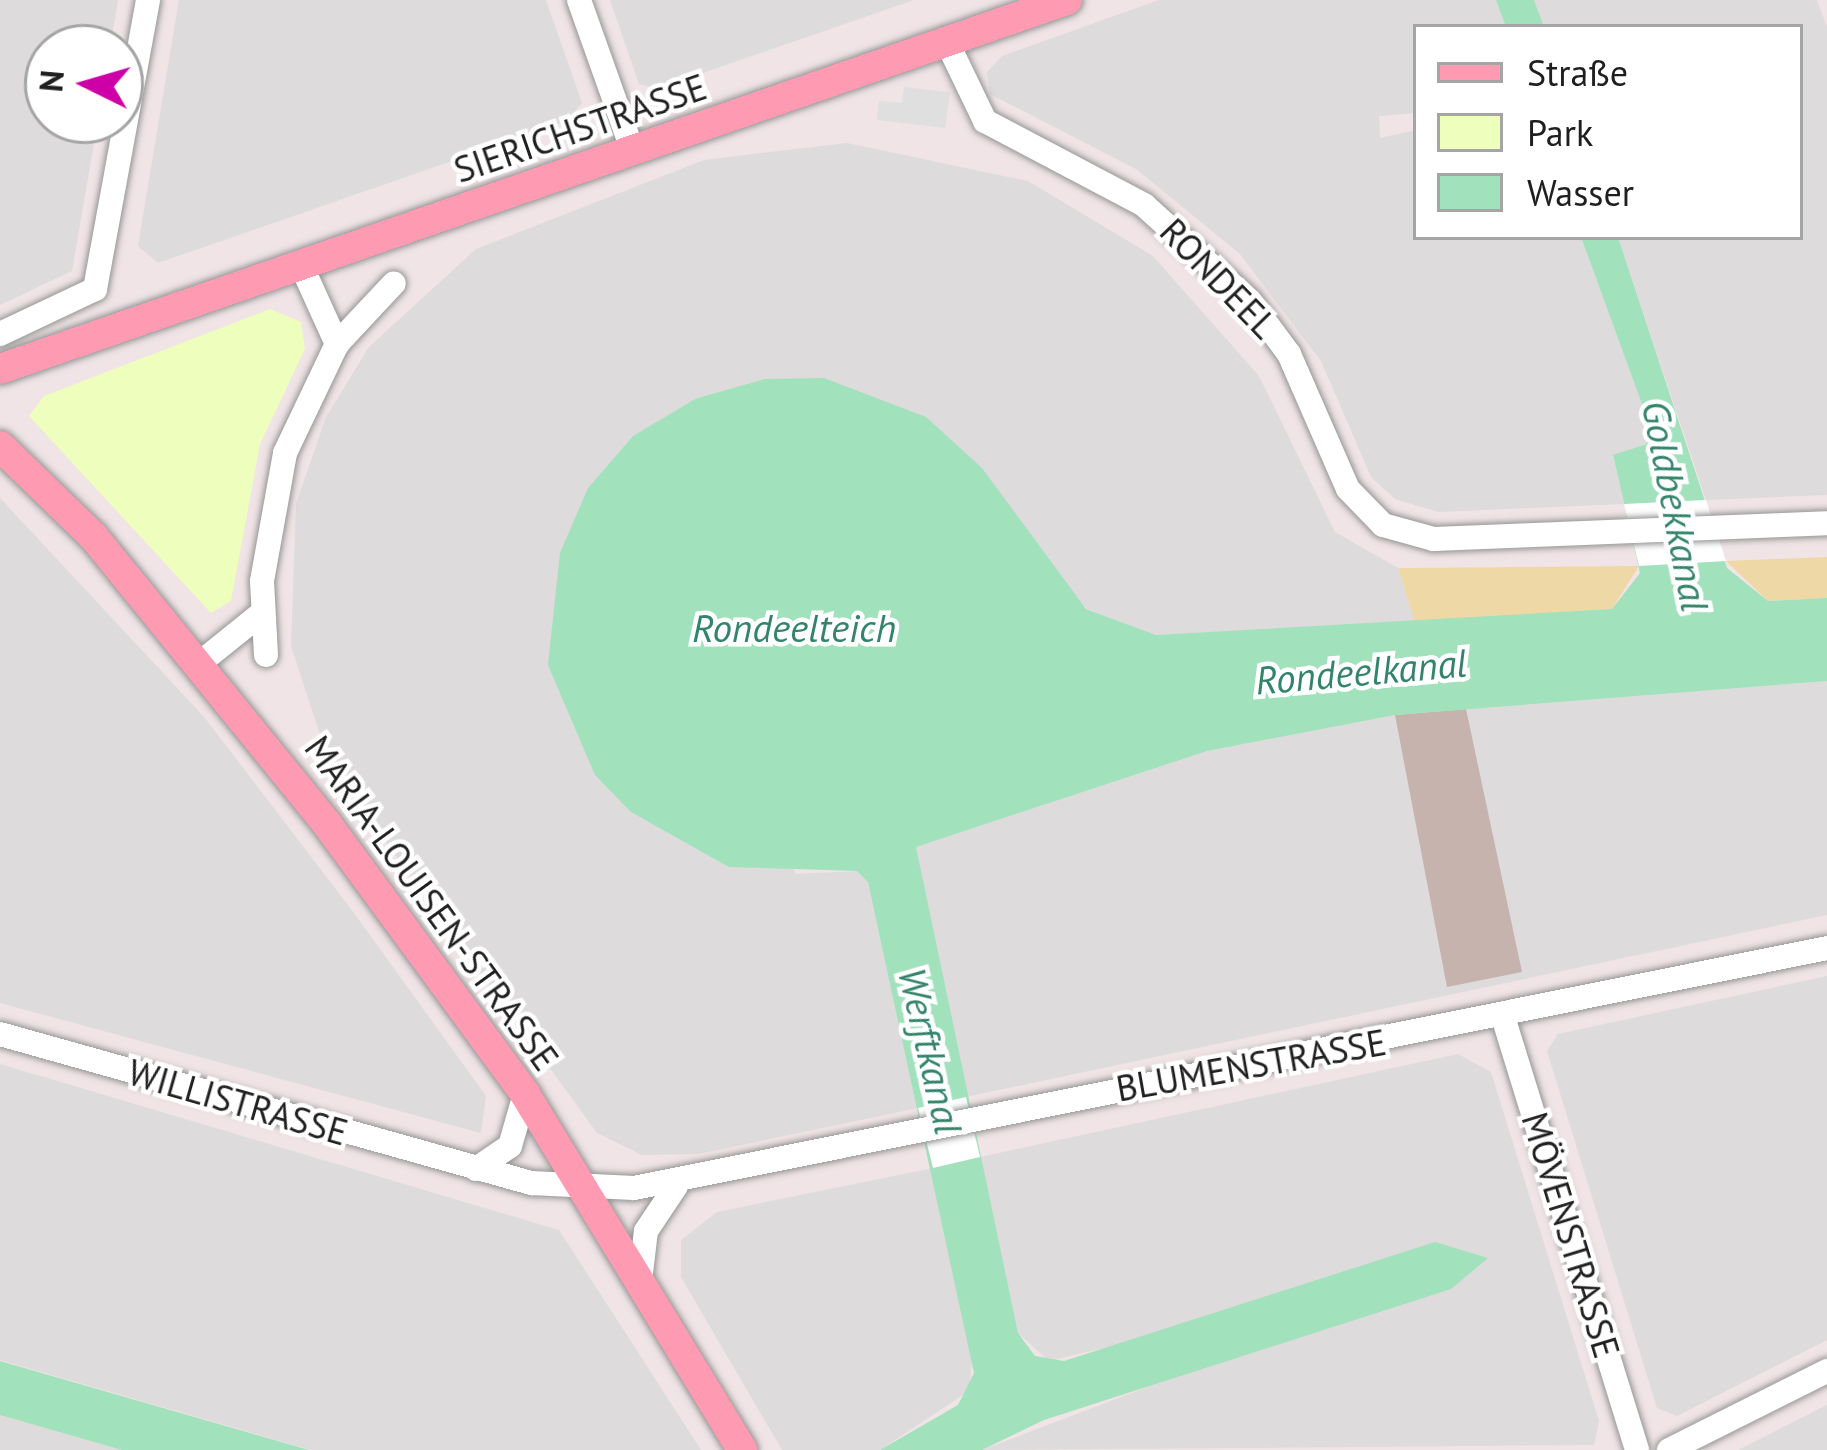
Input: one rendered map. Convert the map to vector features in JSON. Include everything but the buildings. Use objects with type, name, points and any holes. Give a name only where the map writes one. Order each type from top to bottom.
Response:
[{"type":"main road","name":"SIERICHSTRASSE","points":[[0,369],[119,332],[1067,0]]},
{"type":"main road","name":"MARIA-LOUISEN-STRASSE","points":[[0,446],[201,662],[525,1094],[742,1450]]},
{"type":"street","points":[[0,334],[64,311],[100,278],[148,0]]},
{"type":"street","points":[[579,0],[633,152]]},
{"type":"street","name":"RONDEEL","points":[[947,42],[989,125],[1144,205],[1250,301],[1289,354],[1348,489],[1383,525],[1434,539],[1827,523]]},
{"type":"street","points":[[302,267],[338,344]]},
{"type":"street","points":[[266,655],[262,613],[275,490],[338,344],[394,283]]},
{"type":"street","points":[[64,311],[119,332]]},
{"type":"street","points":[[201,662],[262,613]]},
{"type":"street","name":"BLUMENSTRASSE","points":[[583,1188],[676,1186],[971,1120],[1504,1020],[1827,948]]},
{"type":"street","name":"MÖVENSTRASSE","points":[[1504,1020],[1637,1450]]},
{"type":"street","name":"WILLISTRASSE","points":[[0,1034],[476,1169],[583,1188]]},
{"type":"street","points":[[476,1169],[510,1146],[525,1094]]},
{"type":"street","points":[[640,1281],[646,1231],[676,1186]]},
{"type":"street","points":[[1670,1450],[1827,1371]]},
{"type":"shaded area","points":[[0,0],[118,0],[114,24],[24,24],[24,144],[94,144],[72,271],[0,305]]},
{"type":"shaded area","points":[[179,0],[546,0],[582,103],[567,121],[158,263],[138,246]]},
{"type":"shaded area","points":[[610,0],[914,0],[656,89],[639,84]]},
{"type":"shaded area","points":[[1159,0],[1496,0],[1505,24],[1413,24],[1413,113],[1379,116],[1380,138],[1413,131],[1413,240],[1582,240],[1650,426],[1646,443],[1613,456],[1624,504],[1438,512],[1395,499],[1371,477],[1321,361],[1240,254],[1136,169],[990,94],[987,72],[1002,56]]},
{"type":"shaded area","points":[[1534,0],[1817,0],[1827,27],[1827,495],[1706,500],[1619,240],[1803,240],[1803,24],[1543,24]]},
{"type":"shaded area","points":[[904,87],[950,92],[945,128],[877,120],[879,101],[902,103]]},
{"type":"shaded area","points":[[847,143],[1028,181],[1153,256],[1259,376],[1335,532],[1398,568],[1415,622],[1156,635],[1087,609],[1040,555],[695,399],[633,436],[588,488],[796,874],[857,871],[868,882],[918,1108],[698,1154],[642,1155],[597,1133],[330,765],[291,646],[296,504],[326,417],[369,347],[476,249],[704,160]]},
{"type":"shaded area","points":[[0,498],[205,718],[354,913],[486,1096],[481,1133],[0,1003]]},
{"type":"shaded area","points":[[1827,557],[1827,598],[1768,601],[1726,561]]},
{"type":"shaded area","points":[[1639,566],[1612,609],[1415,622],[1398,568]]},
{"type":"shaded area","points":[[1827,681],[1827,915],[966,1097],[916,847],[1207,751],[1395,715]]},
{"type":"shaded area","points":[[1466,709],[1522,972],[1447,987],[1395,715]]},
{"type":"shaded area","points":[[1827,976],[1827,1340],[1677,1416],[1657,1408],[1547,1051],[1558,1034]]},
{"type":"shaded area","points":[[1458,1054],[1491,1072],[1599,1421],[1594,1445],[982,1450],[1487,1258],[1049,1361],[1018,1333],[980,1157]]},
{"type":"shaded area","points":[[0,1064],[559,1230],[701,1450],[311,1450],[0,1360]]},
{"type":"shaded area","points":[[933,1168],[973,1353],[969,1391],[880,1450],[782,1450],[681,1277],[681,1240],[717,1212]]},
{"type":"shaded area","points":[[1827,1405],[1827,1450],[1738,1450]]},
{"type":"shaded area","points":[[0,1415],[21,1421],[122,1450],[0,1450]]},
{"type":"green space","points":[[270,309],[301,322],[305,349],[260,444],[231,601],[211,613],[29,416],[44,396]]},
{"type":"water","points":[[1496,0],[1534,0],[1543,24],[1505,24]]},
{"type":"water","points":[[1582,240],[1619,240],[1727,568],[1768,601],[1827,598],[1827,681],[1395,715],[1207,751],[916,847],[1018,1333],[1035,1356],[1064,1361],[1435,1242],[1488,1258],[1451,1289],[1044,1420],[982,1450],[880,1450],[958,1405],[974,1373],[868,882],[857,871],[729,867],[631,812],[595,775],[548,665],[560,553],[588,488],[633,436],[695,399],[765,379],[824,378],[926,417],[982,468],[1086,609],[1156,635],[1612,609],[1640,573],[1613,455],[1646,444],[1650,426]]},
{"type":"water","points":[[0,1361],[309,1450],[122,1450],[0,1415]]},
{"type":"pier","points":[[1706,500],[1726,561],[1639,566],[1624,504]]},
{"type":"pier","points":[[966,1097],[980,1157],[933,1168],[918,1108]]},
{"type":"water label","name":"Goldbekkanal","points":[[1675,506]]},
{"type":"water label","name":"Rondeelteich","points":[[794,628]]},
{"type":"water label","name":"Rondeelkanal","points":[[1361,672]]},
{"type":"water label","name":"Werftkanal","points":[[930,1051]]}]
